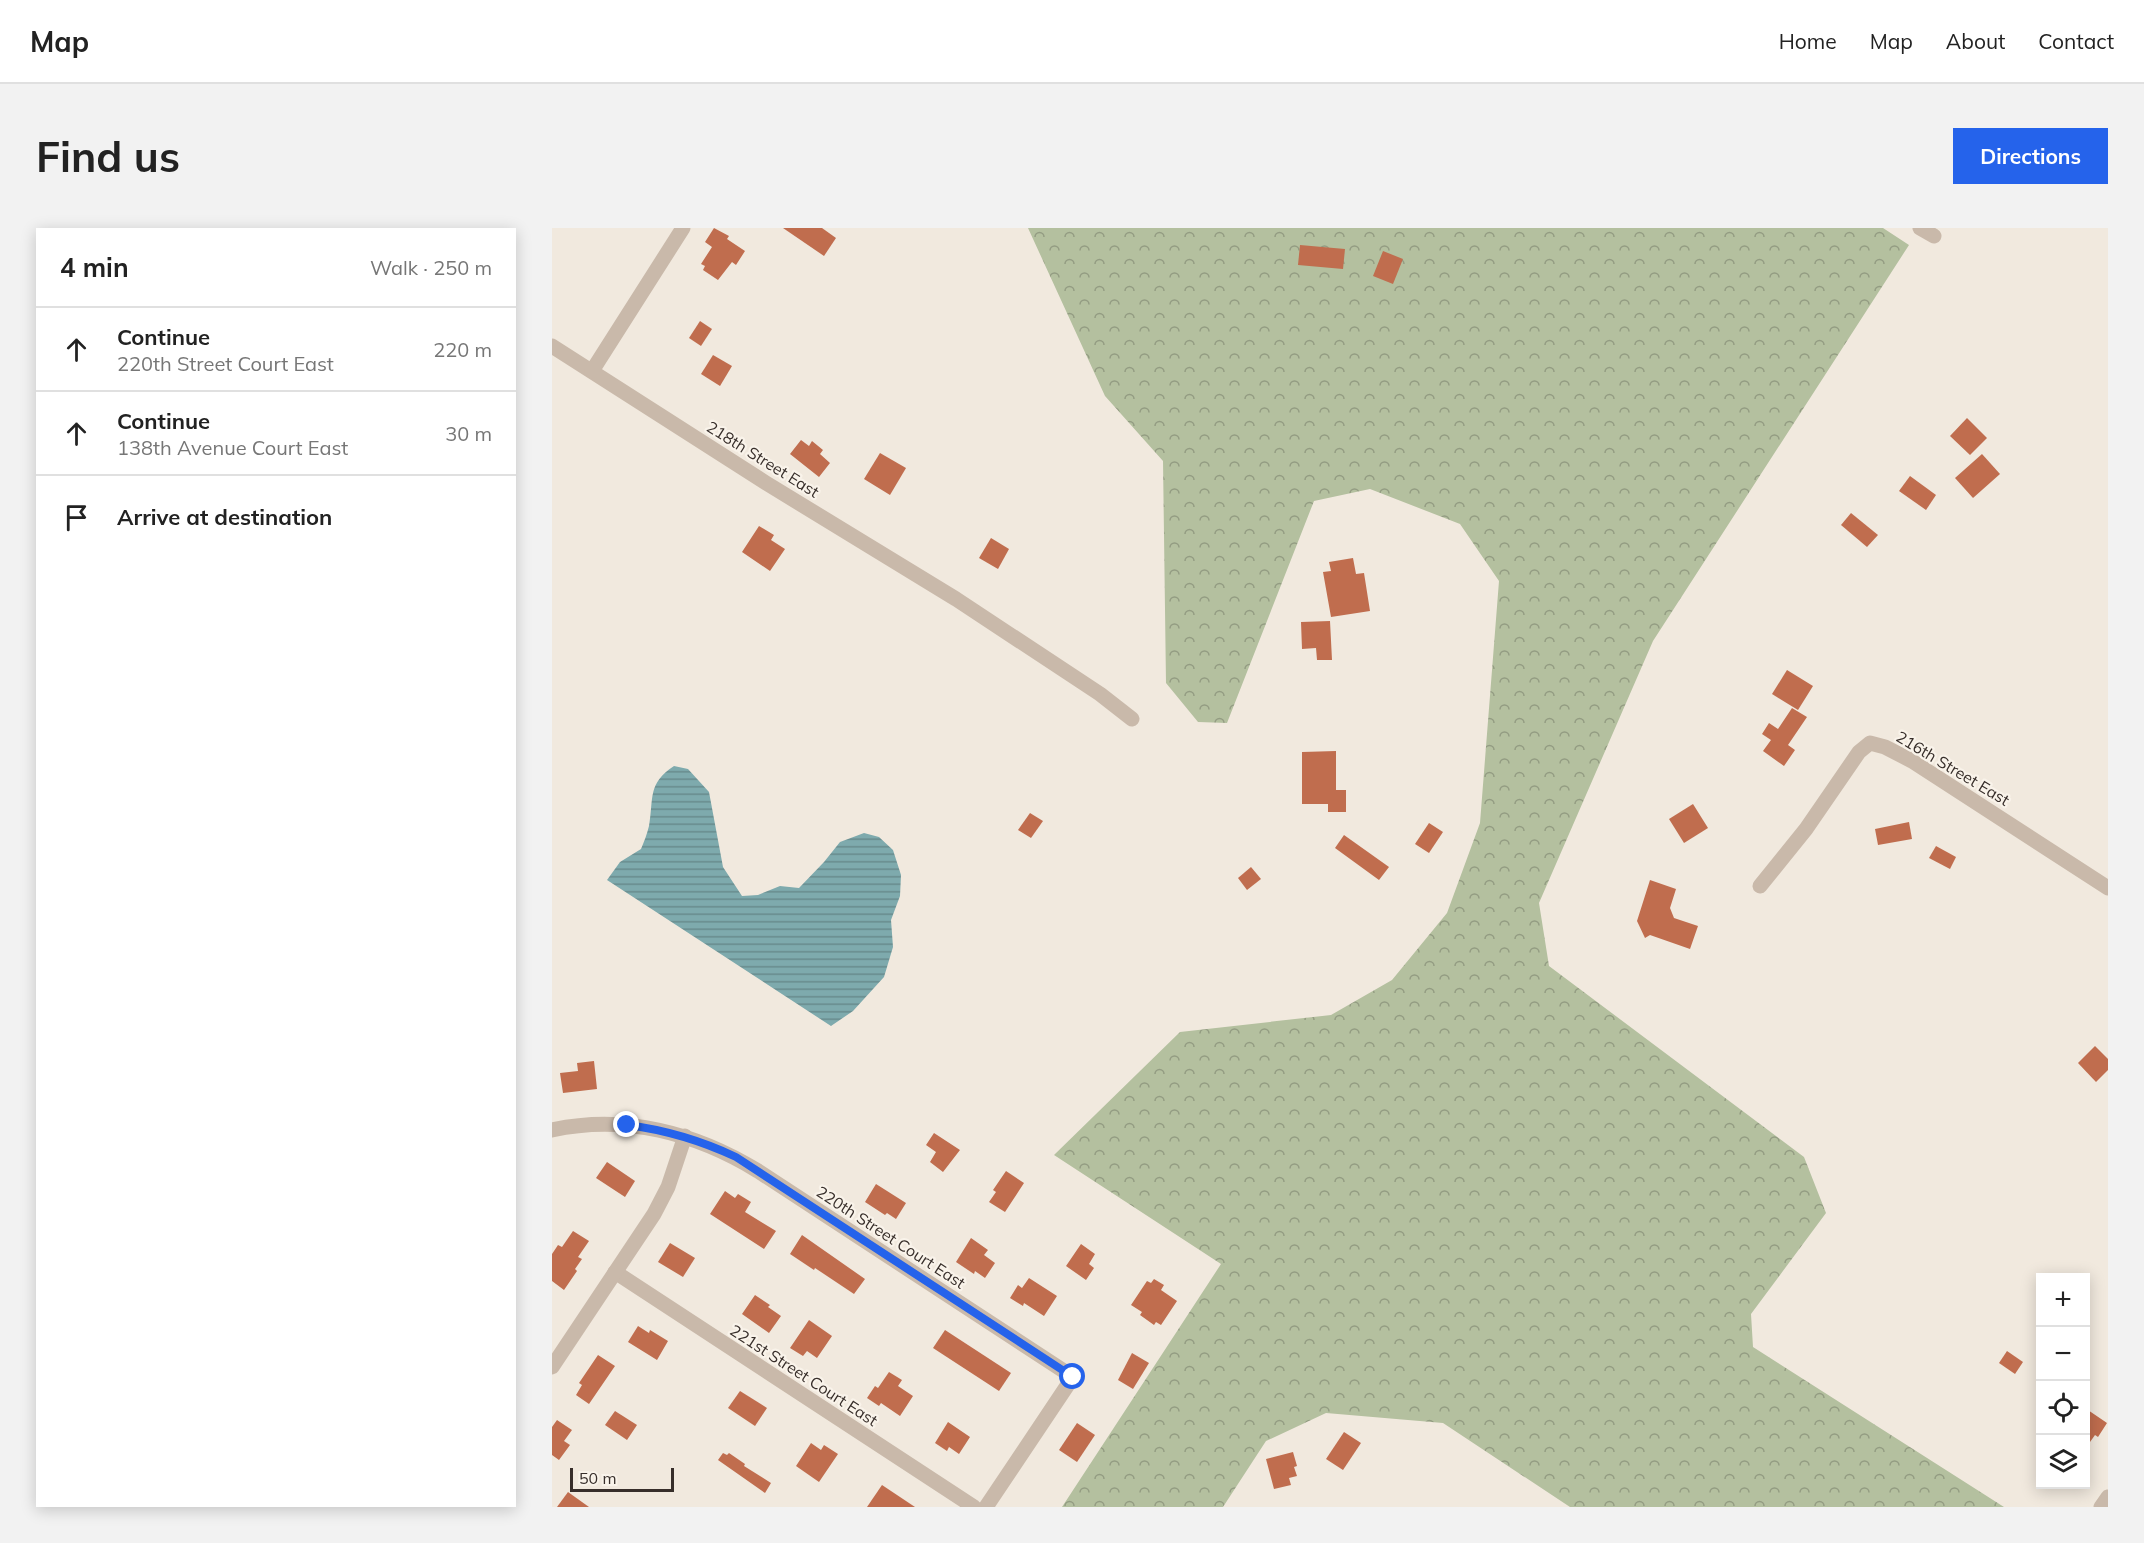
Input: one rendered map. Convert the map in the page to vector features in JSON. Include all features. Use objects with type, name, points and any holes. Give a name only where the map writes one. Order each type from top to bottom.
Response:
[{"type":"street","points":[[592,371],[682,228]]},
{"type":"street","points":[[1920,228],[1934,236]]},
{"type":"street","name":"218th Street East","points":[[552,346],[766,483],[956,600],[1100,694],[1132,719]]},
{"type":"street","name":"216th Street East","points":[[1760,886],[1806,829],[1859,752],[1870,743],[1885,747],[1912,760],[2108,888]]},
{"type":"street","name":"220th Street Court East","points":[[552,1130],[594,1124],[659,1129],[685,1136],[736,1157],[1073,1377],[986,1507]]},
{"type":"street","points":[[552,1367],[654,1214],[668,1187],[685,1136]]},
{"type":"street","name":"221st Street Court East","points":[[615,1272],[974,1507]]},
{"type":"street","points":[[2101,1507],[2108,1497]]},
{"type":"green space","points":[[1028,228],[1883,228],[1909,245],[1653,641],[1539,903],[1549,966],[1804,1157],[1826,1213],[1751,1314],[1753,1347],[2004,1507],[1570,1507],[1443,1423],[1326,1413],[1266,1441],[1223,1507],[1062,1507],[1221,1264],[1054,1155],[1180,1032],[1331,1015],[1392,980],[1447,913],[1480,823],[1499,581],[1460,524],[1370,489],[1314,501],[1227,723],[1198,722],[1166,683],[1163,461],[1105,396]]},
{"type":"water","points":[[674,766],[688,769],[709,792],[723,867],[742,896],[758,895],[780,886],[799,888],[840,842],[864,833],[879,837],[893,850],[901,875],[900,896],[891,920],[893,947],[884,977],[853,1011],[831,1026],[607,880],[620,862],[641,849],[649,826],[653,792],[659,779]]},
{"type":"building","points":[[714,228],[729,236],[727,239],[745,251],[736,265],[732,262],[718,280],[703,270],[705,266],[701,264],[712,247],[705,242]]},
{"type":"building","points":[[783,228],[822,228],[836,238],[824,256]]},
{"type":"building","points":[[1300,245],[1345,249],[1343,269],[1298,265]]},
{"type":"building","points":[[1383,251],[1403,259],[1393,284],[1373,276]]},
{"type":"building","points":[[700,321],[712,329],[701,346],[689,338]]},
{"type":"building","points":[[713,355],[732,366],[720,386],[701,374]]},
{"type":"building","points":[[1967,418],[1987,438],[1970,455],[1950,436]]},
{"type":"building","points":[[801,440],[809,446],[812,441],[823,450],[820,454],[830,463],[819,477],[790,454]]},
{"type":"building","points":[[880,453],[906,468],[890,495],[864,479]]},
{"type":"building","points":[[1982,454],[2000,474],[1973,498],[1955,478]]},
{"type":"building","points":[[1910,476],[1936,495],[1926,510],[1899,491]]},
{"type":"building","points":[[1851,513],[1878,535],[1867,547],[1841,525]]},
{"type":"building","points":[[759,526],[774,535],[771,540],[785,549],[770,571],[742,552]]},
{"type":"building","points":[[991,538],[1009,549],[998,569],[979,558]]},
{"type":"building","points":[[1353,558],[1356,574],[1364,573],[1370,611],[1331,617],[1323,572],[1331,571],[1329,562]]},
{"type":"building","points":[[1330,621],[1332,660],[1317,660],[1316,648],[1302,649],[1301,622]]},
{"type":"building","points":[[1787,670],[1813,686],[1798,710],[1772,694]]},
{"type":"building","points":[[1792,708],[1807,717],[1788,745],[1795,750],[1784,766],[1763,751],[1771,740],[1762,734],[1769,723],[1778,729]]},
{"type":"building","points":[[1336,751],[1336,790],[1346,790],[1346,812],[1328,812],[1328,804],[1302,804],[1302,752]]},
{"type":"building","points":[[1693,804],[1708,828],[1684,843],[1669,819]]},
{"type":"building","points":[[1030,813],[1043,821],[1031,838],[1018,830]]},
{"type":"building","points":[[1909,822],[1912,839],[1878,845],[1875,829]]},
{"type":"building","points":[[1429,823],[1443,832],[1429,853],[1415,844]]},
{"type":"building","points":[[1344,835],[1389,867],[1379,880],[1335,848]]},
{"type":"building","points":[[1936,846],[1956,857],[1950,869],[1929,858]]},
{"type":"building","points":[[1251,867],[1261,879],[1247,890],[1238,878]]},
{"type":"building","points":[[1650,880],[1676,889],[1670,908],[1674,918],[1698,926],[1690,949],[1650,935],[1645,938],[1637,921]]},
{"type":"building","points":[[2095,1046],[2108,1059],[2108,1070],[2096,1082],[2078,1063]]},
{"type":"building","points":[[594,1061],[597,1089],[563,1093],[560,1073],[578,1071],[577,1063]]},
{"type":"building","points":[[934,1133],[960,1150],[943,1172],[930,1162],[936,1152],[926,1145]]},
{"type":"building","points":[[607,1162],[635,1181],[625,1197],[596,1178]]},
{"type":"building","points":[[1006,1171],[1024,1183],[1005,1212],[989,1202],[996,1192],[993,1190]]},
{"type":"building","points":[[876,1184],[906,1203],[896,1219],[865,1202]]},
{"type":"building","points":[[725,1191],[735,1198],[738,1194],[751,1202],[745,1212],[776,1231],[764,1249],[710,1214]]},
{"type":"building","points":[[573,1231],[589,1241],[578,1257],[582,1259],[575,1269],[577,1271],[564,1290],[552,1281],[552,1254],[558,1245],[562,1247]]},
{"type":"building","points":[[802,1235],[865,1279],[854,1294],[790,1254]]},
{"type":"building","points":[[971,1238],[988,1250],[984,1255],[995,1263],[985,1278],[975,1271],[974,1274],[956,1262]]},
{"type":"building","points":[[670,1243],[695,1258],[683,1277],[658,1262]]},
{"type":"building","points":[[1081,1244],[1095,1254],[1089,1264],[1094,1268],[1086,1280],[1066,1266]]},
{"type":"building","points":[[1029,1278],[1057,1296],[1044,1316],[1024,1303],[1023,1306],[1010,1298],[1018,1285],[1022,1288]]},
{"type":"building","points":[[1154,1279],[1164,1285],[1161,1290],[1177,1301],[1161,1325],[1156,1322],[1154,1325],[1140,1315],[1142,1312],[1131,1305],[1147,1281],[1151,1283]]},
{"type":"building","points":[[755,1295],[781,1316],[769,1333],[742,1314]]},
{"type":"building","points":[[809,1320],[832,1336],[817,1358],[807,1351],[803,1356],[790,1348]]},
{"type":"building","points":[[638,1326],[668,1341],[657,1360],[628,1342]]},
{"type":"building","points":[[945,1330],[1011,1373],[999,1391],[933,1348]]},
{"type":"building","points":[[2007,1351],[2023,1362],[2015,1374],[1999,1363]]},
{"type":"building","points":[[1132,1353],[1149,1363],[1133,1389],[1118,1380]]},
{"type":"building","points":[[598,1355],[615,1366],[589,1404],[576,1395],[582,1385],[579,1383]]},
{"type":"building","points":[[889,1372],[902,1380],[898,1386],[913,1396],[900,1416],[881,1403],[879,1406],[867,1398],[875,1386],[878,1388]]},
{"type":"building","points":[[740,1391],[767,1408],[755,1426],[728,1408]]},
{"type":"building","points":[[615,1411],[637,1425],[627,1440],[605,1425]]},
{"type":"building","points":[[2090,1411],[2107,1423],[2098,1437],[2095,1435],[2090,1442]]},
{"type":"building","points":[[557,1420],[572,1430],[564,1441],[570,1445],[559,1460],[552,1455],[552,1427]]},
{"type":"building","points":[[948,1422],[970,1437],[959,1454],[949,1447],[947,1451],[935,1443]]},
{"type":"building","points":[[1077,1423],[1095,1435],[1077,1462],[1059,1450]]},
{"type":"building","points":[[1344,1432],[1361,1443],[1343,1470],[1326,1459]]},
{"type":"building","points":[[811,1443],[821,1450],[824,1445],[838,1454],[819,1482],[796,1466]]},
{"type":"building","points":[[1293,1452],[1297,1476],[1289,1478],[1291,1485],[1274,1489],[1266,1459]]},
{"type":"building","points":[[723,1453],[727,1455],[729,1453],[745,1464],[744,1466],[771,1483],[765,1493],[718,1460]]},
{"type":"building","points":[[882,1485],[915,1507],[867,1507]]},
{"type":"building","points":[[568,1492],[589,1507],[557,1507]]},
{"type":"route","points":[[627,1125],[659,1129],[685,1136],[707,1143],[736,1157],[1073,1377]]}]
